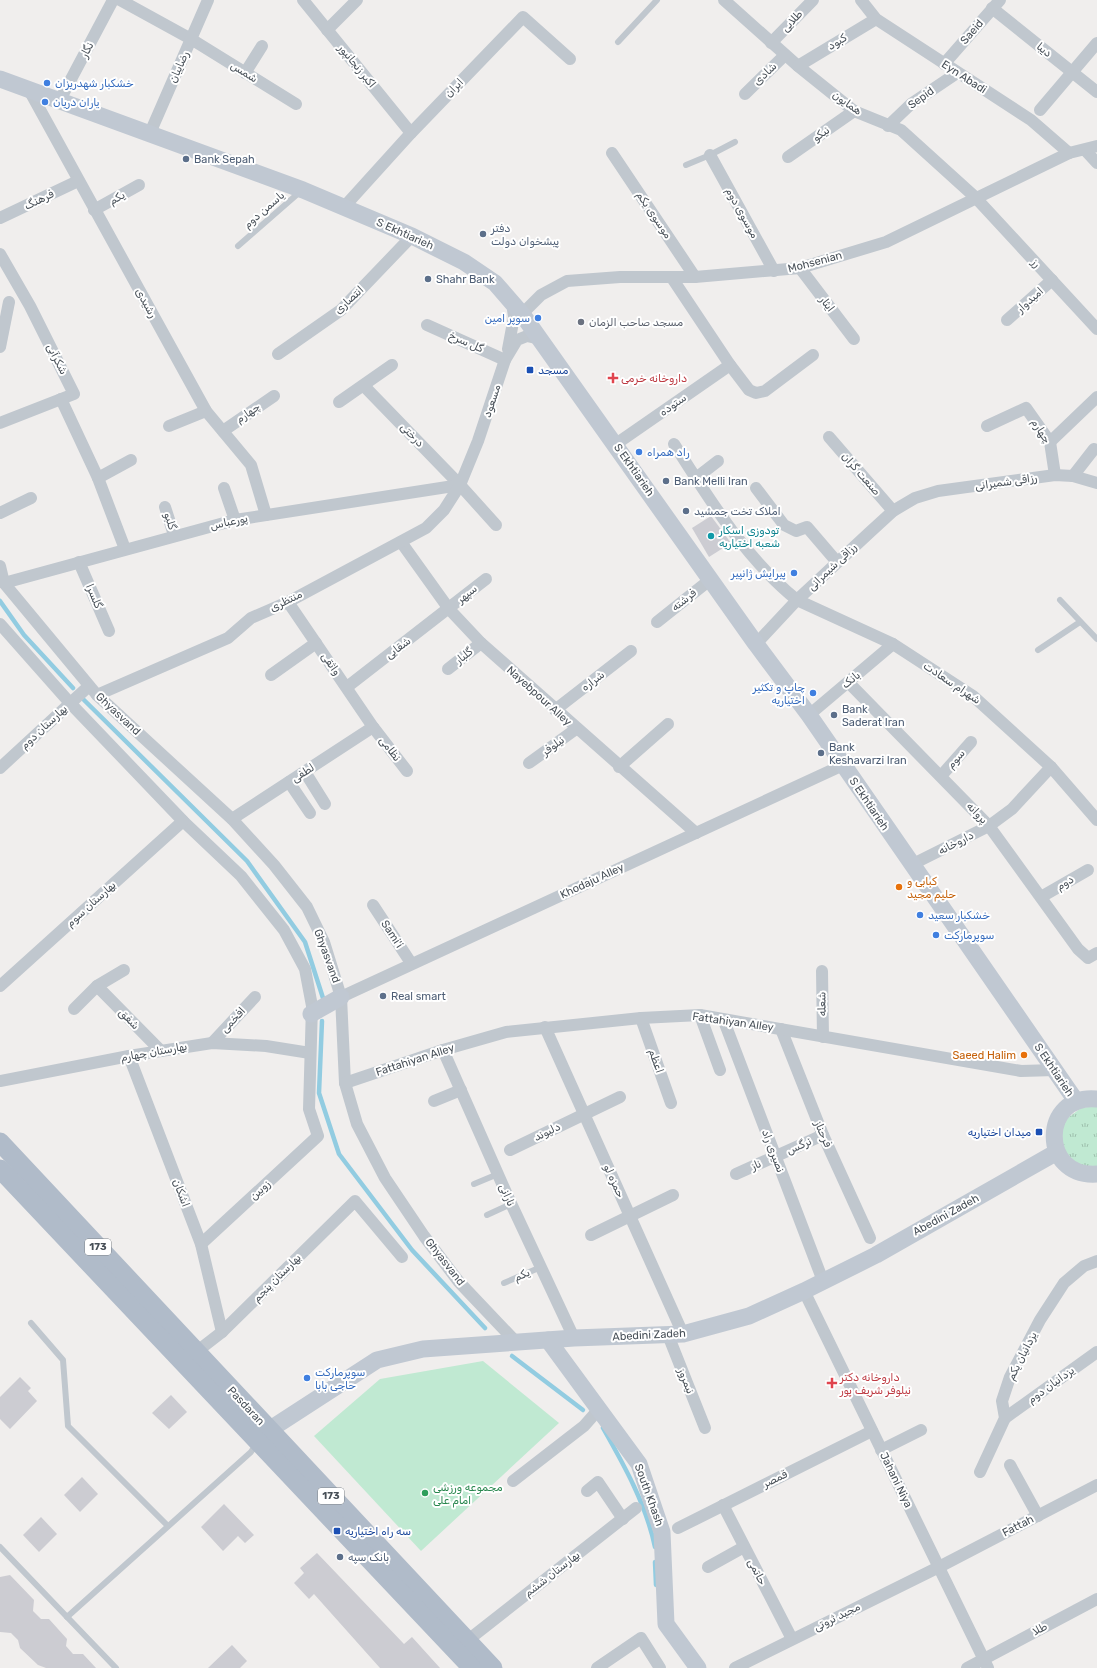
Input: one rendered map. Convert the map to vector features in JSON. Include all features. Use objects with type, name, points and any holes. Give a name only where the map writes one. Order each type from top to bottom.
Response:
[{"type":"main road","name":"S Ekhtiarieh","points":[[0,79],[303,190],[412,236],[464,262],[495,283],[512,300],[616,444],[756,644],[809,714],[1076,1101]]},
{"type":"main road","points":[[311,1014],[341,997]]},
{"type":"main road","points":[[1097,1099],[1089,1098],[1076,1101],[1066,1108],[1058,1117],[1054,1129],[1054,1141],[1057,1152],[1063,1162],[1073,1170],[1084,1174],[1097,1174]]},
{"type":"main road","name":"Pasdaran","points":[[0,1142],[189,1357]]},
{"type":"main road","name":"Abedini Zadeh","points":[[263,1435],[377,1360],[423,1348],[574,1338],[676,1335],[749,1316],[804,1291],[876,1254],[1057,1152]]},
{"type":"main road","name":"Pasdaran","points":[[0,1169],[189,1357],[461,1645],[493,1668]]},
{"type":"main road","name":"South Khash","points":[[548,1340],[631,1452],[641,1470],[662,1532],[666,1624],[698,1668]]},
{"type":"main road","name":"Pasdaran","points":[[461,1645],[472,1668]]},
{"type":"street","name":"نگار","points":[[60,100],[113,0]]},
{"type":"street","points":[[120,0],[191,39]]},
{"type":"street","name":"رضاییان","points":[[150,133],[208,0]]},
{"type":"street","name":"اکبر زنجانپور","points":[[303,0],[411,133]]},
{"type":"street","points":[[327,30],[357,0]]},
{"type":"street","name":"همایون","points":[[724,0],[785,55],[854,111],[901,130],[975,197]]},
{"type":"street","name":"طلایی","points":[[771,43],[813,0]]},
{"type":"street","name":"Eyn Abadi","points":[[861,0],[876,19],[1031,120],[1069,153]]},
{"type":"street","name":"Saeid","points":[[944,64],[996,4]]},
{"type":"street","name":"دیبا","points":[[996,4],[1072,72],[1097,92]]},
{"type":"street","name":"ایران","points":[[344,207],[411,133],[523,17],[570,59]]},
{"type":"street","name":"کبود","points":[[798,66],[876,19]]},
{"type":"street","name":"شمس","points":[[191,39],[296,104]]},
{"type":"street","points":[[1040,110],[1097,43]]},
{"type":"street","points":[[245,73],[262,46]]},
{"type":"street","name":"شادی","points":[[745,94],[785,55]]},
{"type":"street","name":"Sepid","points":[[888,126],[911,104],[957,73]]},
{"type":"street","name":"رشیدی","points":[[28,88],[206,411],[251,466],[266,515]]},
{"type":"street","name":"نیکو","points":[[788,157],[854,111]]},
{"type":"street","name":"Mohsenian","points":[[522,314],[541,295],[567,281],[620,277],[695,277],[800,268],[886,242],[975,197],[1069,153],[1097,146]]},
{"type":"street","points":[[1085,150],[1097,163]]},
{"type":"street","name":"موسوی یکم","points":[[612,153],[695,277]]},
{"type":"street","name":"موسوی دوم","points":[[710,155],[774,271]]},
{"type":"street","name":"فرهنگ","points":[[0,218],[78,181]]},
{"type":"street","name":"یکم","points":[[94,210],[140,185]]},
{"type":"street","name":"رز","points":[[975,197],[1097,329]]},
{"type":"street","name":"انتصاری","points":[[278,354],[341,310],[412,236]]},
{"type":"street","name":"شکرآبی","points":[[0,254],[30,306],[74,394],[0,423]]},
{"type":"street","name":"ایثار","points":[[800,268],[854,339]]},
{"type":"street","points":[[672,278],[730,365],[750,390],[756,393],[765,391],[813,355]]},
{"type":"street","name":"امیدوار","points":[[1007,320],[1052,280]]},
{"type":"street","points":[[505,360],[514,317],[512,300]]},
{"type":"street","points":[[0,347],[4,302],[30,306]]},
{"type":"street","name":"گل سرخ","points":[[427,325],[505,360]]},
{"type":"street","name":"مسعود","points":[[460,485],[478,441],[505,360],[517,340],[527,336],[540,339]]},
{"type":"street","points":[[339,402],[392,365]]},
{"type":"street","name":"ستوده","points":[[616,444],[730,365]]},
{"type":"street","name":"درختی","points":[[364,386],[460,485],[496,525]]},
{"type":"street","name":"چهارم","points":[[223,431],[274,396]]},
{"type":"street","points":[[1050,442],[1097,397]]},
{"type":"street","points":[[61,399],[98,478],[125,549]]},
{"type":"street","name":"چهارم","points":[[987,426],[1026,408],[1050,442],[1055,475]]},
{"type":"street","points":[[169,426],[206,411]]},
{"type":"street","name":"صنعت گران","points":[[829,437],[893,511]]},
{"type":"street","name":"شهرام سعادت","points":[[674,444],[696,478],[746,548],[784,590],[797,600],[893,644],[973,696],[1051,767],[1097,820]]},
{"type":"street","points":[[1074,476],[1094,449]]},
{"type":"street","points":[[98,478],[131,460]]},
{"type":"street","points":[[696,478],[718,461]]},
{"type":"street","name":"رزاقی شمیرانی","points":[[915,498],[938,491],[1055,475],[1074,476],[1097,483]]},
{"type":"street","name":"پورعباس","points":[[4,583],[174,535],[235,520],[460,485]]},
{"type":"street","name":"منتظری","points":[[97,695],[228,638],[251,618],[288,602],[401,542],[431,523],[444,510],[460,485]]},
{"type":"street","points":[[224,488],[235,520]]},
{"type":"street","points":[[756,488],[784,525],[796,532],[807,528],[837,562]]},
{"type":"street","points":[[0,513],[31,498]]},
{"type":"street","name":"رزاقی شیمرانی","points":[[756,644],[797,600],[837,562],[893,511],[915,498]]},
{"type":"street","name":"گلبو","points":[[165,507],[174,535]]},
{"type":"street","name":"Nayebpour Alley","points":[[401,542],[449,609],[481,644],[696,834]]},
{"type":"street","name":"گلسرا","points":[[79,562],[109,630]]},
{"type":"street","name":"Ghyasvand","points":[[0,566],[4,583],[97,695],[232,819],[274,864],[307,907],[324,942],[341,997],[345,1083],[357,1124],[385,1178],[424,1236],[460,1282],[516,1342]]},
{"type":"street","name":"سپهر","points":[[449,609],[486,579]]},
{"type":"street","name":"فرشته","points":[[657,622],[710,579]]},
{"type":"street","name":"واثقی","points":[[288,602],[373,727]]},
{"type":"street","name":"شقایی","points":[[347,687],[449,609]]},
{"type":"street","points":[[0,624],[70,703],[183,821],[241,876],[284,930],[305,969],[312,1006],[310,1053]]},
{"type":"street","points":[[271,675],[316,643]]},
{"type":"street","name":"گلبار","points":[[448,669],[481,644]]},
{"type":"street","name":"بانک","points":[[809,714],[849,683],[893,644]]},
{"type":"street","name":"شراره","points":[[555,710],[631,651]]},
{"type":"street","name":"پروانه","points":[[849,683],[989,826],[1078,949],[1092,956]]},
{"type":"street","name":"بهارستان دوم","points":[[0,768],[89,686]]},
{"type":"street","points":[[619,767],[668,724]]},
{"type":"street","name":"نظامی","points":[[373,727],[407,771]]},
{"type":"street","name":"لطفی","points":[[232,819],[373,727]]},
{"type":"street","name":"نیلوفر","points":[[529,763],[576,729]]},
{"type":"street","name":"سوم","points":[[941,776],[971,742]]},
{"type":"street","name":"Khodaju Alley","points":[[341,997],[411,963],[696,834],[843,765]]},
{"type":"street","name":"داروخانه","points":[[912,865],[989,826],[1012,809],[1051,767]]},
{"type":"street","points":[[305,772],[325,804]]},
{"type":"street","points":[[289,782],[310,813]]},
{"type":"street","name":"بهارستان سوم","points":[[0,986],[183,821]]},
{"type":"street","name":"دوم","points":[[1041,897],[1088,870]]},
{"type":"street","name":"Sami'i","points":[[373,905],[411,963]]},
{"type":"street","points":[[74,1009],[97,986],[124,970]]},
{"type":"street","name":"شعله","points":[[822,971],[822,1037]]},
{"type":"street","name":"شفق","points":[[97,986],[161,1051]]},
{"type":"street","name":"افخمی","points":[[212,1043],[255,997]]},
{"type":"street","points":[[700,1015],[720,1070]]},
{"type":"street","name":"Fattahiyan Alley","points":[[345,1083],[443,1050],[506,1032],[641,1018],[700,1015],[1021,1071],[1055,1070]]},
{"type":"street","name":"اعظم","points":[[641,1018],[671,1103]]},
{"type":"street","name":"نصیری راد","points":[[724,1020],[823,1281]]},
{"type":"street","name":"حمزه لو","points":[[545,1027],[630,1217],[676,1335]]},
{"type":"street","name":"فرحناز","points":[[781,1029],[823,1135],[870,1238]]},
{"type":"street","name":"بهارستان چهارم","points":[[0,1081],[129,1056],[212,1043],[266,1046],[310,1053]]},
{"type":"street","name":"نارانی","points":[[443,1050],[511,1204],[574,1338]]},
{"type":"street","name":"زوبین","points":[[201,1244],[318,1136],[308,1109],[310,1053]]},
{"type":"street","name":"اشکان","points":[[129,1056],[201,1244],[222,1332]]},
{"type":"street","points":[[434,1101],[461,1090]]},
{"type":"street","name":"دلیوند","points":[[510,1150],[620,1097]]},
{"type":"street","name":"نرگس","points":[[776,1157],[823,1135]]},
{"type":"street","name":"ناز","points":[[736,1174],[776,1157]]},
{"type":"street","points":[[591,1235],[673,1195]]},
{"type":"street","name":"بهارستان پنجم","points":[[189,1357],[222,1332],[355,1201],[402,1257]]},
{"type":"street","name":"یزدانیان یکم","points":[[1005,1418],[1002,1401],[1010,1377],[1040,1320],[1064,1283],[1084,1266],[1097,1261]]},
{"type":"street","name":"Jahani Niya","points":[[804,1291],[986,1664]]},
{"type":"street","name":"نیمروز","points":[[676,1335],[705,1428]]},
{"type":"street","name":"یزدانیان دوم","points":[[1005,1418],[1097,1352]]},
{"type":"street","points":[[513,1481],[584,1426],[599,1409]]},
{"type":"street","points":[[980,1472],[1005,1418]]},
{"type":"street","points":[[881,1450],[922,1430]]},
{"type":"street","name":"قمصر","points":[[678,1528],[872,1431]]},
{"type":"street","points":[[1010,1465],[1038,1516]]},
{"type":"street","points":[[587,1491],[598,1482],[623,1519]]},
{"type":"street","name":"Fattah","points":[[939,1567],[1038,1516],[1096,1491]]},
{"type":"street","name":"حاتمی","points":[[723,1505],[792,1639]]},
{"type":"street","name":"بهارستان ششم","points":[[461,1645],[636,1508]]},
{"type":"street","points":[[708,1567],[744,1547]]},
{"type":"street","name":"مجید ثروتی","points":[[736,1668],[939,1567]]},
{"type":"street","name":"طلا","points":[[968,1668],[986,1664],[1097,1599]]},
{"type":"street","points":[[597,1668],[641,1638],[660,1668]]},
{"type":"lane","points":[[618,42],[657,0]]},
{"type":"lane","points":[[686,165],[710,155],[734,142]]},
{"type":"lane","name":"یاسمن دوم","points":[[238,246],[303,190]]},
{"type":"lane","points":[[1060,600],[1097,639]]},
{"type":"lane","points":[[1038,650],[1080,622]]},
{"type":"lane","points":[[474,1184],[498,1174]]},
{"type":"lane","points":[[487,1215],[511,1204]]},
{"type":"lane","name":"یکم","points":[[504,1283],[541,1267]]},
{"type":"lane","points":[[31,1323],[63,1360],[68,1426],[168,1526]]},
{"type":"lane","points":[[67,1617],[251,1452],[263,1435]]},
{"type":"lane","points":[[0,1547],[116,1668]]},
{"type":"green space","points":[[1097,1106],[1097,1168],[1077,1166],[1063,1150],[1061,1129],[1065,1120],[1081,1108]]},
{"type":"green space","name":"مجموعه ورزشی امام علی","points":[[483,1361],[559,1423],[421,1551],[314,1436],[380,1379]]},
{"type":"building","name":"تودوزی اسکار شعبه اختیاریه","points":[[711,516],[731,543],[709,557],[692,528]]},
{"type":"building","points":[[20,1377],[31,1388],[28,1391],[37,1401],[10,1429],[0,1419],[0,1397]]},
{"type":"building","points":[[171,1395],[187,1412],[169,1429],[152,1413]]},
{"type":"building","points":[[82,1477],[98,1494],[80,1512],[64,1495]]},
{"type":"building","points":[[224,1504],[254,1535],[245,1543],[238,1536],[223,1551],[201,1527]]},
{"type":"building","points":[[41,1517],[57,1534],[39,1552],[23,1535]]},
{"type":"building","points":[[317,1553],[404,1644],[412,1637],[440,1668],[380,1668],[314,1594],[309,1599],[294,1583],[304,1573],[300,1568]]},
{"type":"building","points":[[10,1575],[34,1600],[33,1611],[41,1619],[49,1619],[67,1639],[66,1646],[73,1654],[83,1654],[96,1668],[46,1668],[38,1665],[20,1648],[18,1640],[11,1633],[0,1632],[0,1577]]},
{"type":"building","points":[[232,1645],[247,1661],[240,1668],[208,1668]]},
{"type":"waterway","points":[[0,601],[24,635],[73,688]]},
{"type":"waterway","points":[[84,700],[247,861],[305,942],[323,998]]},
{"type":"waterway","points":[[322,1021],[319,1093],[339,1154],[412,1250],[485,1328]]},
{"type":"waterway","points":[[512,1356],[583,1410]]},
{"type":"waterway","points":[[603,1428],[634,1485],[646,1515],[655,1547]]},
{"type":"waterway","points":[[655,1562],[656,1585]]},
{"type":"place","name":"خشکبار شهدریزان","points":[[47,83]]},
{"type":"place","name":"یاران دریان","points":[[45,102]]},
{"type":"place","name":"Bank Sepah","points":[[186,159]]},
{"type":"place","name":"دفتر پیشخوان دولت","points":[[483,234]]},
{"type":"place","name":"Shahr Bank","points":[[428,279]]},
{"type":"place","name":"سوپر امین","points":[[538,318]]},
{"type":"place","name":"مسجد صاحب الزمان","points":[[581,322]]},
{"type":"place","name":"مسجد","points":[[530,370]]},
{"type":"place","name":"داروخانه خرمی","points":[[613,378]]},
{"type":"place","name":"راد همراه","points":[[639,452]]},
{"type":"place","name":"Bank Melli Iran","points":[[666,481]]},
{"type":"place","name":"املاک تخت جمشید","points":[[686,511]]},
{"type":"place","name":"تودوزی اسکار شعبه اختیاریه","points":[[711,536]]},
{"type":"place","name":"پیرایش ژانپیر","points":[[794,573]]},
{"type":"place","name":"چاپ و تکثیر اختیاریه","points":[[813,693]]},
{"type":"place","name":"Bank Saderat Iran","points":[[834,715]]},
{"type":"place","name":"Bank Keshavarzi Iran","points":[[821,753]]},
{"type":"place","name":"کبابی و حلیم مجید","points":[[899,887]]},
{"type":"place","name":"خشکبار سعید","points":[[920,915]]},
{"type":"place","name":"سوپرمارکت","points":[[936,935]]},
{"type":"place","name":"Real smart","points":[[383,996]]},
{"type":"place","name":"Saeed Halim","points":[[1024,1055]]},
{"type":"place","name":"میدان اختیاریه","points":[[1039,1132]]},
{"type":"place","name":"سوپرمارکت حاجی بابا","points":[[307,1378]]},
{"type":"place","name":"داروخانه دکتر نیلوفر شریف پور","points":[[832,1383]]},
{"type":"place","name":"مجموعه ورزشی امام علی","points":[[425,1493]]},
{"type":"place","name":"سه راه اختیاریه","points":[[337,1531]]},
{"type":"place","name":"بانک سپه","points":[[340,1557]]}]
